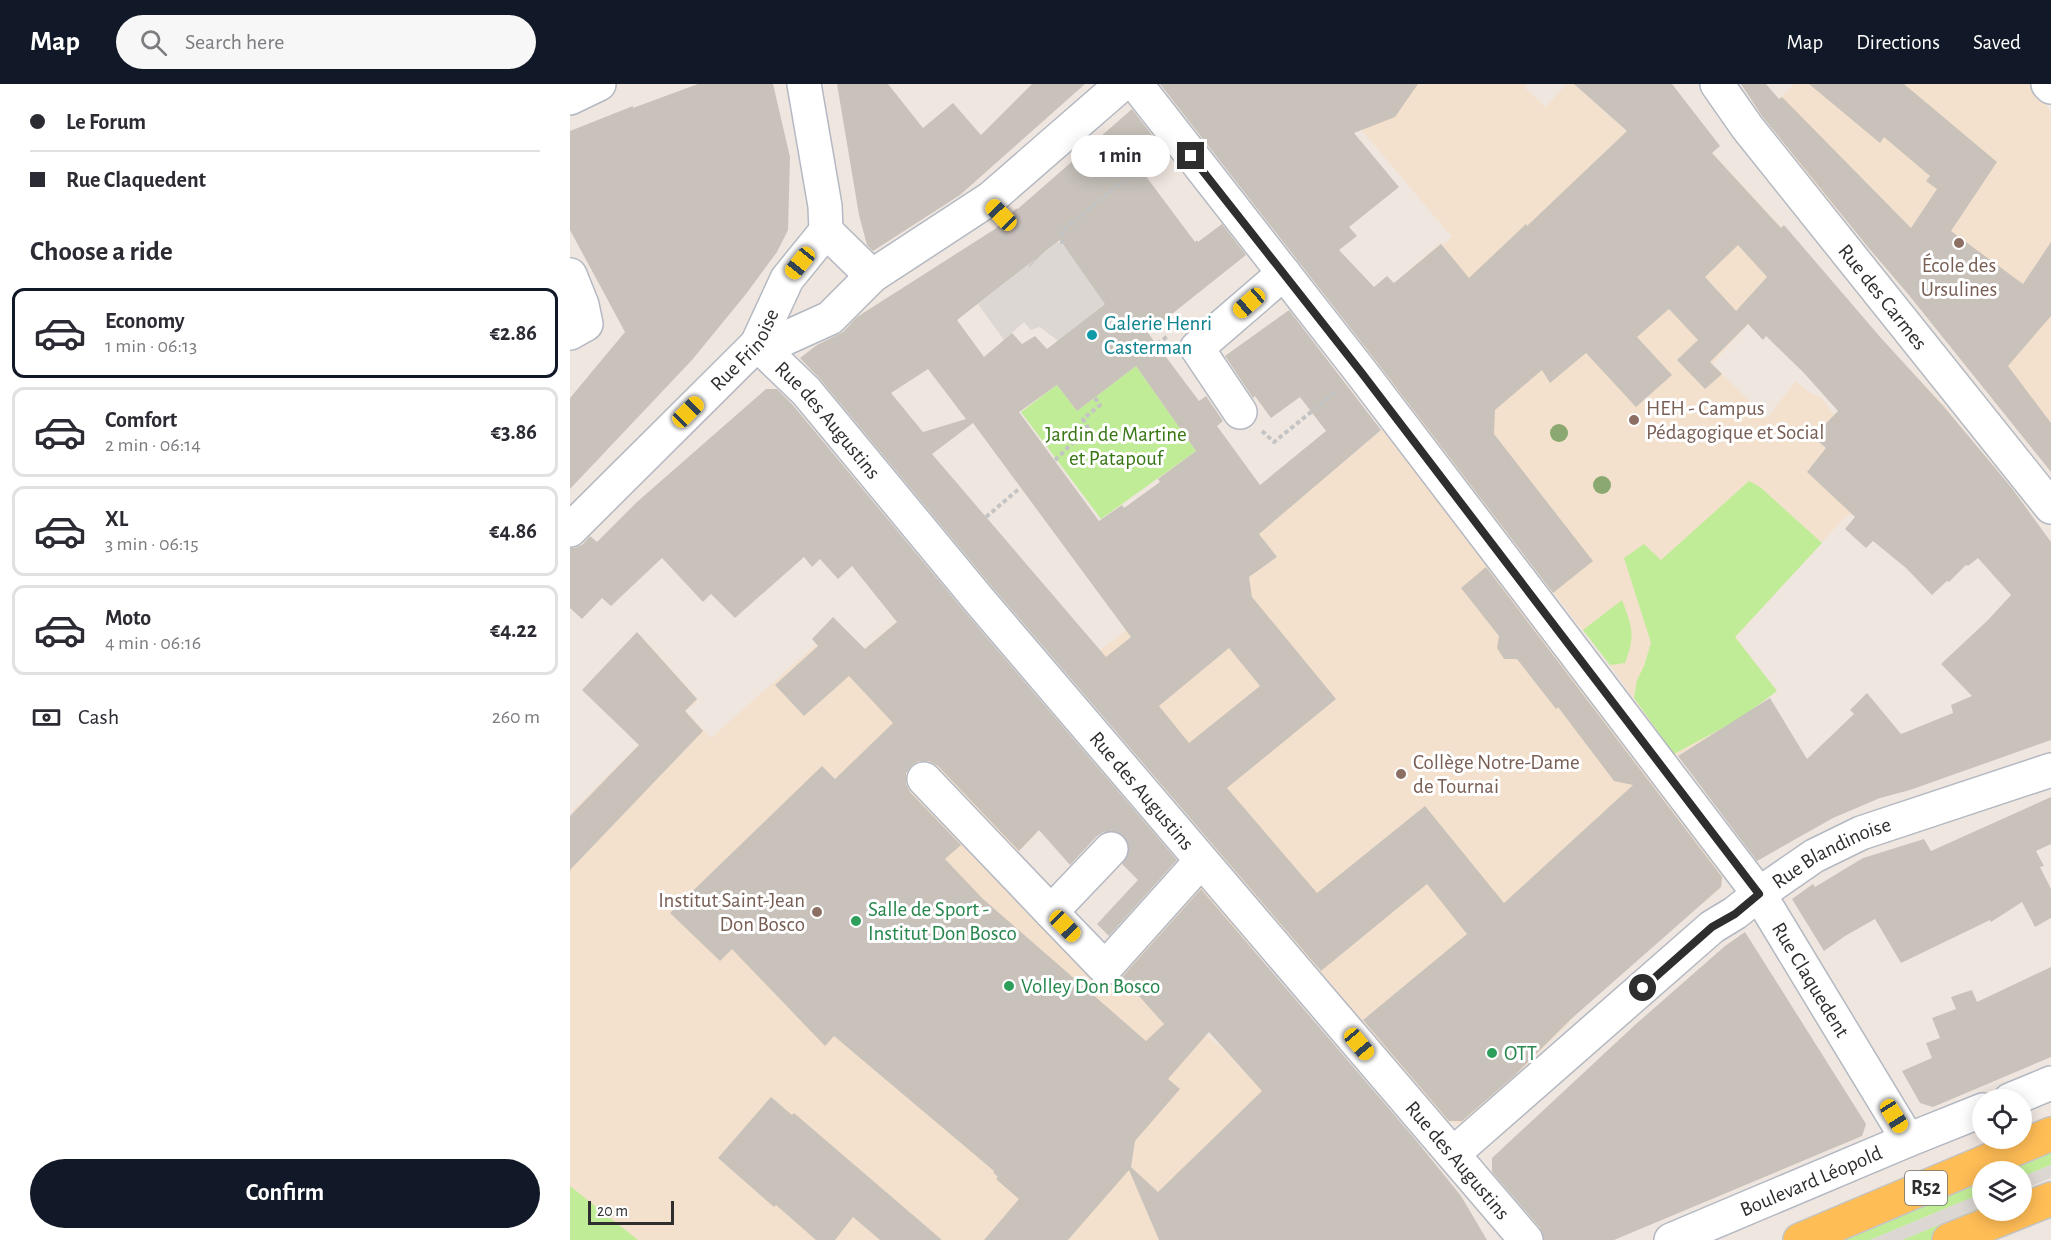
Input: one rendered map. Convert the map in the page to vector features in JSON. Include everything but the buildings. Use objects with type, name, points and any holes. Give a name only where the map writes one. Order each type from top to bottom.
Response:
[{"type":"main road","name":"R52","points":[[1800,1240],[2051,1134]]},
{"type":"main road","points":[[1948,1240],[2051,1199]]},
{"type":"street","points":[[570,98],[599,84]]},
{"type":"street","points":[[804,84],[825,206],[826,231],[872,276]]},
{"type":"street","points":[[757,344],[777,342],[830,318],[872,276],[996,210],[1122,84]]},
{"type":"street","name":"Rue Claquedent","points":[[1136,84],[1361,372],[1759,894],[1908,1140]]},
{"type":"street","name":"Rue des Carmes","points":[[1717,84],[1747,127],[2051,507]]},
{"type":"street","name":"Rue Frinoise","points":[[570,530],[757,344],[787,279],[826,231]]},
{"type":"street","points":[[1240,412],[1197,348],[1284,273]]},
{"type":"street","points":[[570,275],[582,304],[586,324],[570,333]]},
{"type":"street","name":"Rue des Augustins","points":[[757,344],[806,391],[979,600],[1146,811],[1202,861],[1526,1240]]},
{"type":"street","name":"Rue Blandinoise","points":[[1453,1154],[1712,927],[1735,914],[1759,894],[1814,856],[1861,833],[2051,770]]},
{"type":"street","points":[[924,779],[1105,968],[1202,861]]},
{"type":"street","points":[[1051,912],[1111,849]]},
{"type":"street","points":[[2032,1091],[2051,1083]]},
{"type":"street","name":"Boulevard Léopold","points":[[1671,1240],[1972,1114]]},
{"type":"path","points":[[1062,243],[1062,231],[1169,142],[1177,138]]},
{"type":"path","points":[[1240,412],[1274,442],[1361,372]]},
{"type":"path","points":[[1054,460],[1088,428],[1083,419],[1100,405],[1095,398]]},
{"type":"path","points":[[986,517],[1020,488]]},
{"type":"shaded area","name":"HEH - Campus Pédagogique et Social","points":[[1326,84],[1528,84],[1525,88],[1546,107],[1566,84],[1574,84],[1627,132],[1711,152],[1785,231],[1768,276],[1736,312],[1748,324],[1712,364],[1767,418],[1796,381],[1807,391],[1822,398],[1834,415],[1864,404],[1905,365],[1950,412],[1857,510],[1844,518],[1736,637],[1777,691],[1738,720],[1675,757],[1610,665],[1461,475],[1348,325],[1440,243],[1443,245],[1452,237],[1364,133]]},
{"type":"shaded area","name":"École des Ursulines","points":[[1794,84],[2031,84],[2051,112],[2051,470],[1910,292],[1823,194],[1763,117]]},
{"type":"shaded area","points":[[1058,242],[1070,253],[1107,302],[1058,341],[1040,327],[1031,330],[1024,322],[1004,340],[978,304]]},
{"type":"shaded area","name":"Collège Notre-Dame de Tournai","points":[[1384,428],[1723,871],[1721,887],[1572,1017],[1569,1023],[1465,1125],[1445,1121],[1069,675],[1217,558],[1158,479],[1160,477],[1196,451],[1256,535]]},
{"type":"shaded area","name":"Institut Saint-Jean Don Bosco","points":[[906,614],[999,796],[1035,835],[1010,860],[1046,892],[1094,860],[1126,827],[1142,821],[1061,908],[1090,936],[1123,958],[1196,879],[1254,948],[1191,1023],[1223,1049],[1241,1068],[1253,1058],[1303,1240],[570,1240],[570,843],[580,819],[573,810],[640,744],[637,632],[697,698],[696,704],[685,710],[711,738],[815,645],[835,667],[861,651]]},
{"type":"shaded area","points":[[2051,1165],[2051,1178],[2032,1186],[2032,1173]]},
{"type":"shaded area","points":[[1972,1198],[1972,1211],[1902,1240],[1870,1240]]},
{"type":"green space","name":"Jardin de Martine et Patapouf","points":[[1136,366],[1196,451],[1101,519],[1021,412],[1057,385],[1077,411]]},
{"type":"green space","points":[[1749,481],[1760,487],[1822,543],[1735,637],[1777,691],[1741,718],[1674,754],[1634,698],[1637,680],[1651,643],[1624,558],[1644,544],[1661,560]]},
{"type":"green space","points":[[1622,600],[1630,624],[1631,645],[1625,663],[1610,665],[1583,630]]},
{"type":"green space","points":[[2051,1150],[2051,1165],[2032,1173],[2032,1161],[2026,1161]]},
{"type":"green space","points":[[1972,1184],[1972,1198],[1870,1240],[1836,1240]]},
{"type":"green space","points":[[570,1186],[638,1240],[570,1240]]},
{"type":"green space","points":[[1972,1211],[1972,1217],[1936,1240],[1902,1240]]},
{"type":"tunnel","points":[[1005,220],[1041,255]]},
{"type":"tunnel","points":[[1111,849],[1139,818]]},
{"type":"place","name":"École des Ursulines","points":[[1959,243]]},
{"type":"place","name":"Galerie Henri Casterman","points":[[1092,335]]},
{"type":"place","name":"HEH - Campus Pédagogique et Social","points":[[1634,420]]},
{"type":"place","name":"Collège Notre-Dame de Tournai","points":[[1401,774]]},
{"type":"place","name":"Institut Saint-Jean Don Bosco","points":[[817,912]]},
{"type":"place","name":"Salle de Sport - Institut Don Bosco","points":[[856,921]]},
{"type":"place","name":"Volley Don Bosco","points":[[1009,986]]},
{"type":"place","name":"OTT","points":[[1492,1053]]},
{"type":"route","points":[[1191,156],[1361,372],[1759,894],[1735,914],[1712,927],[1643,988]]}]
